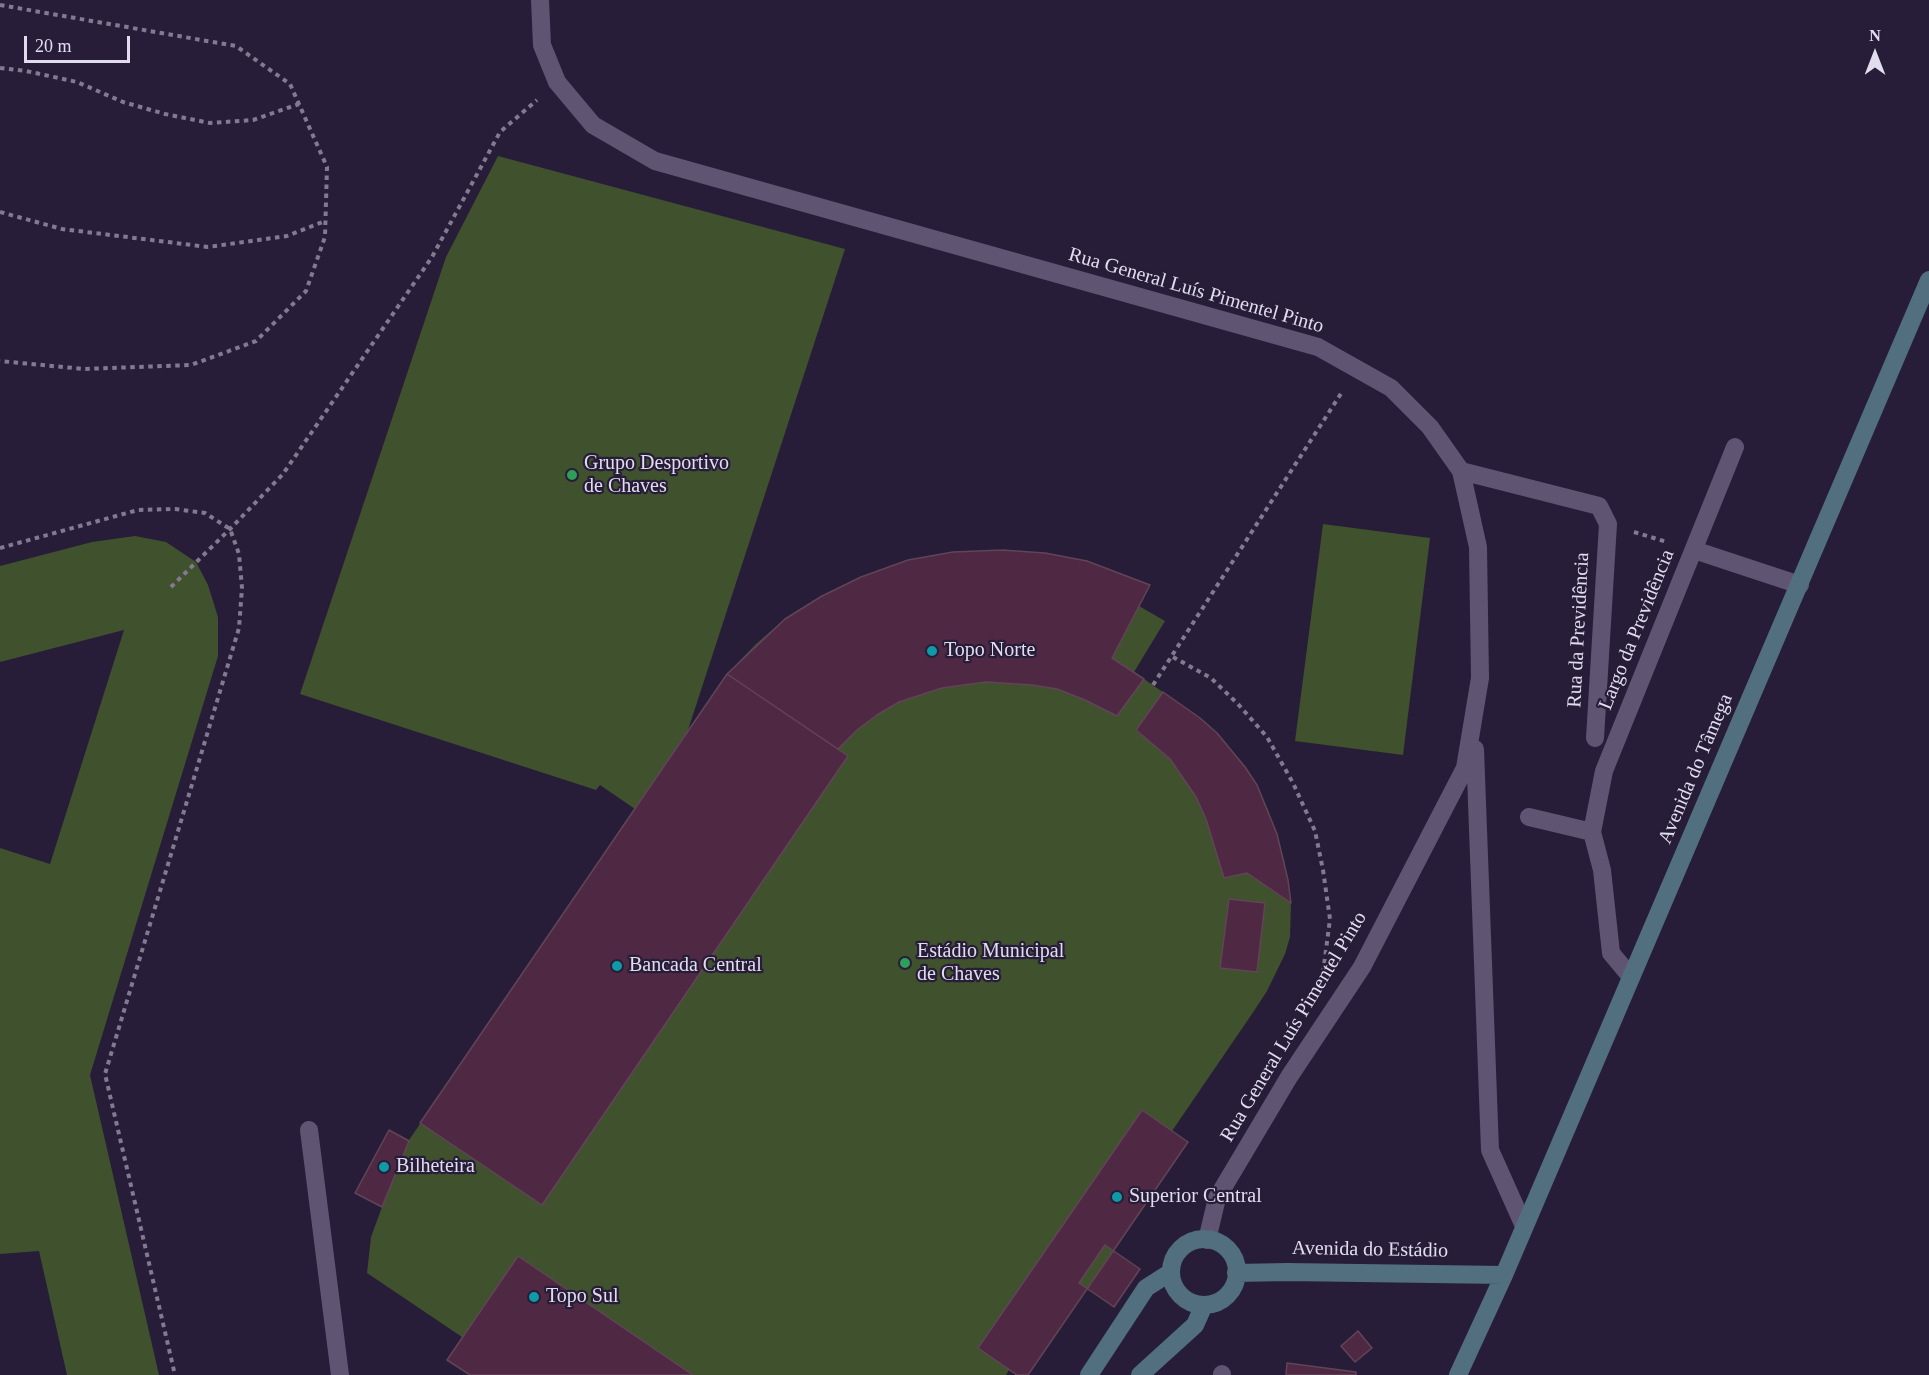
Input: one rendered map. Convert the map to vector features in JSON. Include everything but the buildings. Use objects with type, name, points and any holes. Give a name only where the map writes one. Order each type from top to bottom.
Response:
[{"type":"main road","name":"Avenida do Tâmega","points":[[1458,1375],[1504,1275],[1929,280]]},
{"type":"main road","points":[[1196,1240],[1207,1240],[1222,1245],[1228,1250],[1233,1257],[1236,1273],[1235,1281],[1227,1296],[1212,1304],[1204,1305],[1184,1299],[1177,1292],[1172,1282],[1171,1272],[1172,1262],[1178,1252],[1196,1240]]},
{"type":"main road","points":[[1089,1375],[1146,1288],[1171,1272]]},
{"type":"main road","name":"Avenida do Estádio","points":[[1236,1273],[1504,1275]]},
{"type":"main road","points":[[1140,1375],[1196,1325],[1204,1305]]},
{"type":"street","name":"Rua General Luís Pimentel Pinto","points":[[540,0],[542,45],[557,82],[593,125],[655,161],[1318,347],[1391,388],[1430,427],[1461,471],[1478,547],[1480,678],[1465,768],[1362,968],[1289,1077],[1217,1198],[1207,1240]]},
{"type":"street","name":"Largo da Previdência","points":[[1592,832],[1604,771],[1735,447]]},
{"type":"street","points":[[1461,471],[1599,506],[1608,524]]},
{"type":"street","name":"Rua da Previdência","points":[[1595,738],[1608,524]]},
{"type":"street","points":[[1694,550],[1800,585]]},
{"type":"street","points":[[1474,714],[1490,1150],[1524,1226]]},
{"type":"street","points":[[1529,818],[1592,832],[1602,870],[1611,953],[1631,977]]},
{"type":"street","points":[[309,1130],[340,1375]]},
{"type":"path","points":[[0,4],[236,46],[290,84],[327,167],[325,237],[306,291],[256,341],[191,365],[84,369],[0,361]]},
{"type":"path","points":[[0,68],[26,70],[77,82],[123,102],[165,114],[210,123],[253,120],[299,104]]},
{"type":"path","points":[[171,587],[283,474],[432,257],[500,132],[557,82]]},
{"type":"path","points":[[0,213],[62,229],[208,247],[287,236],[326,220]]},
{"type":"path","points":[[1153,685],[1357,369]]},
{"type":"path","points":[[0,548],[138,510],[175,509],[205,513],[230,529],[239,554],[242,588],[239,628],[105,1074],[174,1375]]},
{"type":"path","points":[[1608,524],[1694,550]]},
{"type":"path","points":[[1173,657],[1211,678],[1267,737],[1293,783],[1315,831],[1330,920],[1325,963],[1320,983]]},
{"type":"green space","name":"Estádio Municipal de Chaves","points":[[498,156],[845,249],[688,730],[727,674],[756,644],[785,619],[822,596],[861,577],[908,560],[953,552],[1002,550],[1045,553],[1087,561],[1150,585],[1139,606],[1165,621],[1134,672],[1200,718],[1217,733],[1245,766],[1257,785],[1268,810],[1284,860],[1291,903],[1290,937],[1285,954],[1267,991],[1172,1131],[1188,1142],[1114,1251],[1140,1269],[1114,1307],[1087,1289],[1028,1375],[1017,1375],[1009,1370],[1006,1375],[470,1375],[447,1360],[462,1337],[367,1273],[371,1237],[382,1207],[355,1193],[389,1130],[409,1140],[635,809],[600,785],[596,790],[300,694],[446,257]]},
{"type":"green space","points":[[1323,524],[1430,538],[1403,755],[1295,741]]},
{"type":"green space","points":[[135,536],[166,542],[196,562],[208,585],[218,617],[218,656],[90,1075],[159,1375],[67,1375],[39,1251],[0,1254],[0,848],[50,864],[124,630],[0,662],[0,566],[92,542]]},
{"type":"place","name":"Grupo Desportivo de Chaves","points":[[572,475]]},
{"type":"place","name":"Topo Norte","points":[[932,651]]},
{"type":"place","name":"Estádio Municipal de Chaves","points":[[905,963]]},
{"type":"place","name":"Bancada Central","points":[[617,966]]},
{"type":"place","name":"Bilheteira","points":[[384,1167]]},
{"type":"place","name":"Superior Central","points":[[1117,1197]]},
{"type":"place","name":"Topo Sul","points":[[534,1297]]}]
